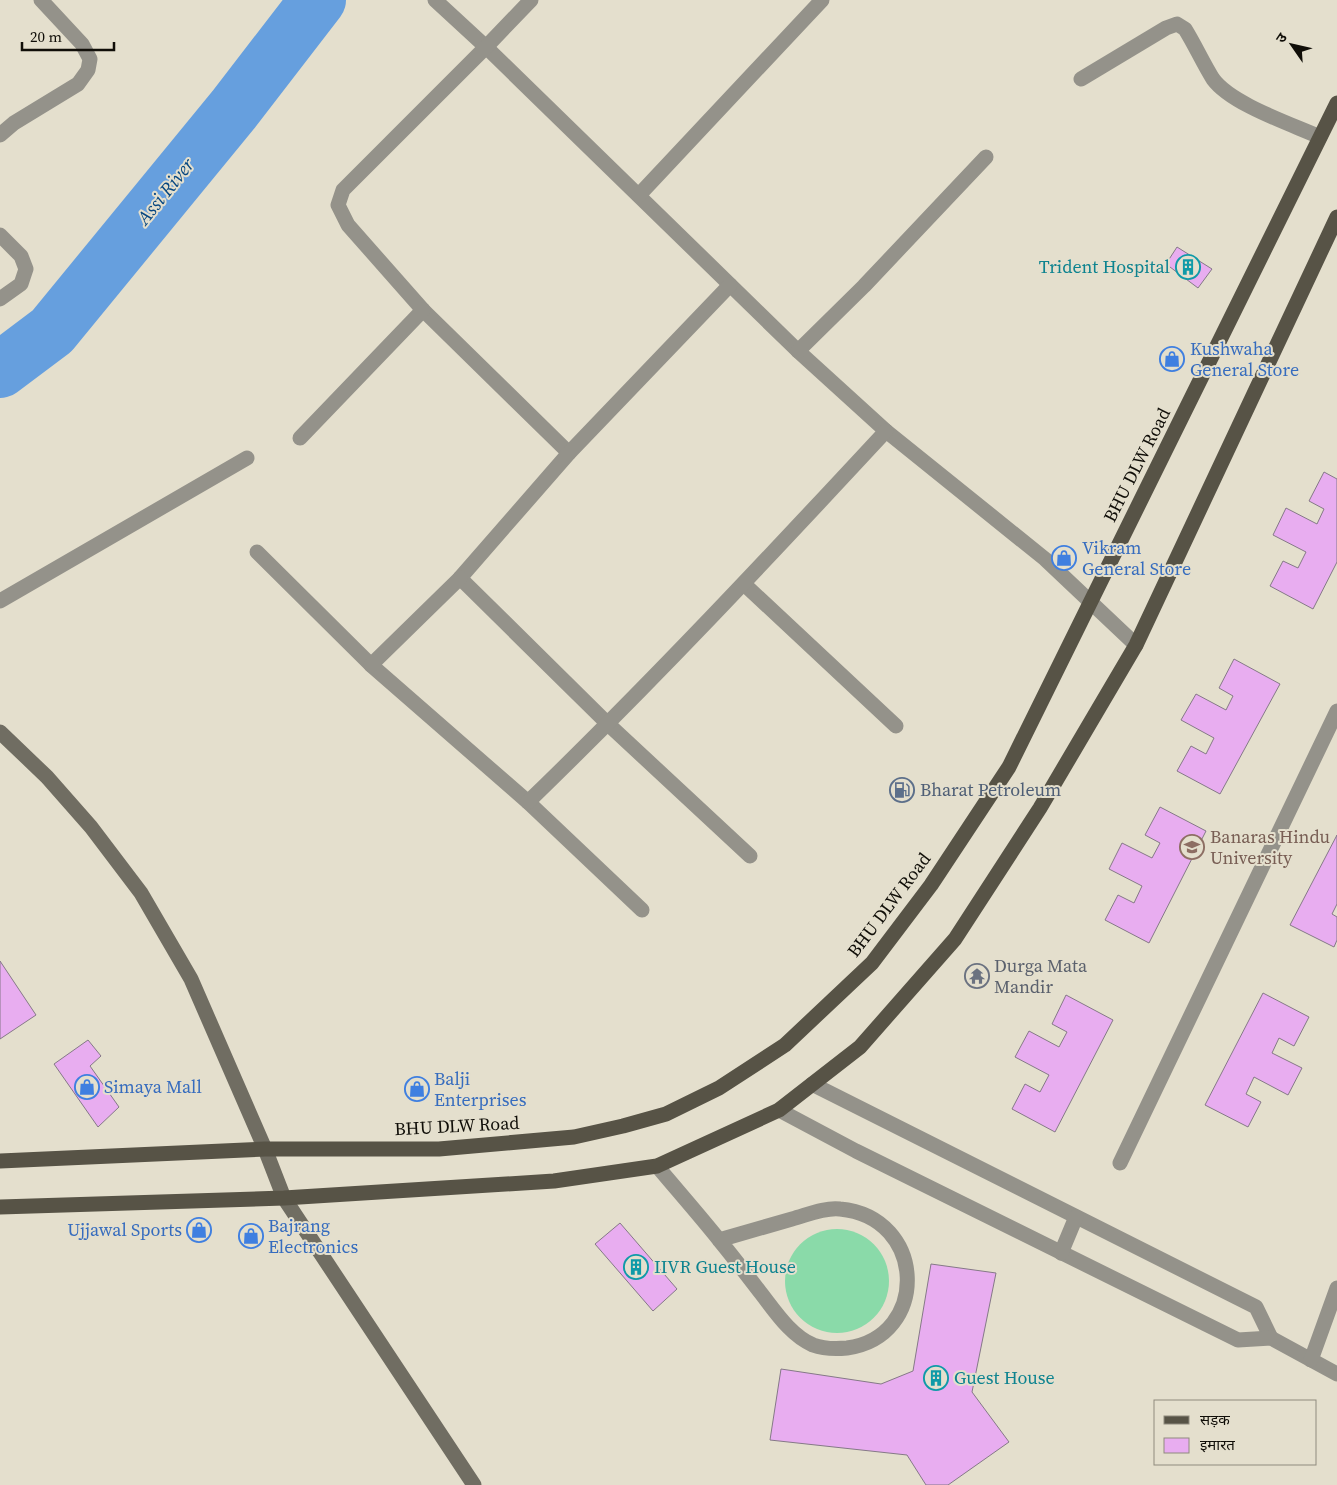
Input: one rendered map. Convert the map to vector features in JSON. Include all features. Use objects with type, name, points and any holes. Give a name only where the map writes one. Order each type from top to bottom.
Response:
[{"type":"main road","name":"BHU DLW Road","points":[[0,1161],[265,1149],[439,1149],[574,1137],[666,1114],[719,1088],[785,1045],[872,963],[931,885],[1009,766],[1337,103]]},
{"type":"main road","points":[[0,1206],[284,1198],[554,1181],[657,1166],[779,1110],[860,1047],[955,939],[1040,808],[1136,645],[1337,217]]},
{"type":"street","points":[[0,134],[14,123],[78,84],[88,70],[90,59],[82,44],[41,0]]},
{"type":"street","points":[[434,0],[486,47],[798,351],[886,431],[1045,559],[1136,645]]},
{"type":"street","points":[[531,0],[343,190],[338,205],[348,224],[423,310],[569,453]]},
{"type":"street","points":[[638,196],[822,0]]},
{"type":"street","points":[[1081,79],[1166,28],[1177,24],[1185,29],[1214,79],[1225,91],[1240,101],[1320,137]]},
{"type":"street","points":[[798,351],[871,280],[986,157]]},
{"type":"street","points":[[0,235],[21,256],[26,269],[21,284],[0,299]]},
{"type":"street","points":[[371,664],[460,578],[569,453],[730,285]]},
{"type":"street","points":[[300,438],[423,310]]},
{"type":"street","points":[[528,802],[608,724],[744,584],[886,431]]},
{"type":"street","points":[[0,601],[247,458]]},
{"type":"street","points":[[257,552],[371,664],[528,802],[642,910]]},
{"type":"street","points":[[460,578],[608,724],[750,856]]},
{"type":"street","points":[[744,584],[896,726]]},
{"type":"street","points":[[1120,1163],[1337,711]]},
{"type":"street","points":[[0,732],[47,777],[91,827],[141,893],[191,979],[265,1149],[284,1198],[474,1485]]},
{"type":"street","points":[[812,1084],[1256,1308],[1271,1338]]},
{"type":"street","points":[[779,1110],[864,1156],[1238,1340],[1271,1338],[1337,1374]]},
{"type":"street","points":[[657,1166],[793,1333],[814,1345],[836,1349],[857,1346],[877,1337],[893,1322],[904,1303],[908,1281],[906,1259],[896,1239],[881,1223],[862,1212],[838,1208],[814,1212],[719,1240]]},
{"type":"street","points":[[1061,1253],[1076,1217]]},
{"type":"street","points":[[1310,1360],[1337,1288]]},
{"type":"green space","points":[[837,1229],[857,1233],[874,1244],[885,1261],[889,1281],[885,1301],[874,1318],[857,1329],[837,1333],[817,1329],[800,1318],[789,1301],[785,1281],[789,1261],[800,1244],[817,1233]]},
{"type":"building","name":"Trident Hospital","points":[[1177,247],[1212,269],[1198,288],[1166,264]]},
{"type":"building","points":[[1324,472],[1337,479],[1337,562],[1313,609],[1270,586],[1283,561],[1298,568],[1306,552],[1273,535],[1286,508],[1317,524],[1324,509],[1309,501]]},
{"type":"building","points":[[1234,659],[1280,684],[1220,794],[1177,771],[1191,746],[1206,754],[1214,738],[1181,720],[1196,694],[1226,710],[1233,696],[1219,688]]},
{"type":"building","points":[[1160,807],[1206,831],[1149,943],[1105,920],[1118,895],[1134,903],[1142,886],[1109,869],[1122,843],[1152,858],[1160,843],[1145,835]]},
{"type":"building","points":[[1337,835],[1337,904],[1332,914],[1337,917],[1337,940],[1334,947],[1290,925]]},
{"type":"building","points":[[0,961],[36,1015],[0,1039]]},
{"type":"building","points":[[1263,993],[1309,1017],[1294,1046],[1279,1038],[1272,1053],[1302,1068],[1288,1095],[1254,1077],[1246,1094],[1261,1102],[1248,1127],[1205,1105]]},
{"type":"building","points":[[1066,995],[1113,1020],[1055,1132],[1012,1109],[1025,1084],[1040,1092],[1049,1075],[1015,1057],[1029,1031],[1059,1047],[1067,1032],[1052,1024]]},
{"type":"building","name":"Simaya Mall","points":[[88,1040],[101,1056],[90,1066],[119,1107],[98,1127],[54,1064]]},
{"type":"building","name":"IIVR Guest House","points":[[620,1223],[677,1289],[653,1311],[595,1244]]},
{"type":"building","name":"Guest House","points":[[931,1264],[996,1273],[972,1392],[1009,1442],[948,1485],[926,1485],[907,1455],[770,1440],[781,1369],[881,1384],[913,1371]]},
{"type":"waterway","name":"Assi River","points":[[0,370],[52,331],[234,109],[318,0]]},
{"type":"place","name":"Trident Hospital","points":[[1188,267]]},
{"type":"place","name":"Kushwaha General Store","points":[[1172,359]]},
{"type":"place","name":"Vikram General Store","points":[[1064,558]]},
{"type":"place","name":"Bharat Petroleum","points":[[902,790]]},
{"type":"place","name":"Banaras Hindu University","points":[[1192,847]]},
{"type":"place","name":"Durga Mata Mandir","points":[[977,976]]},
{"type":"place","name":"Simaya Mall","points":[[87,1087]]},
{"type":"place","name":"Balji Enterprises","points":[[417,1089]]},
{"type":"place","name":"Ujjawal Sports","points":[[199,1230]]},
{"type":"place","name":"Bajrang Electronics","points":[[251,1236]]},
{"type":"place","name":"IIVR Guest House","points":[[636,1267]]},
{"type":"place","name":"Guest House","points":[[936,1378]]}]
